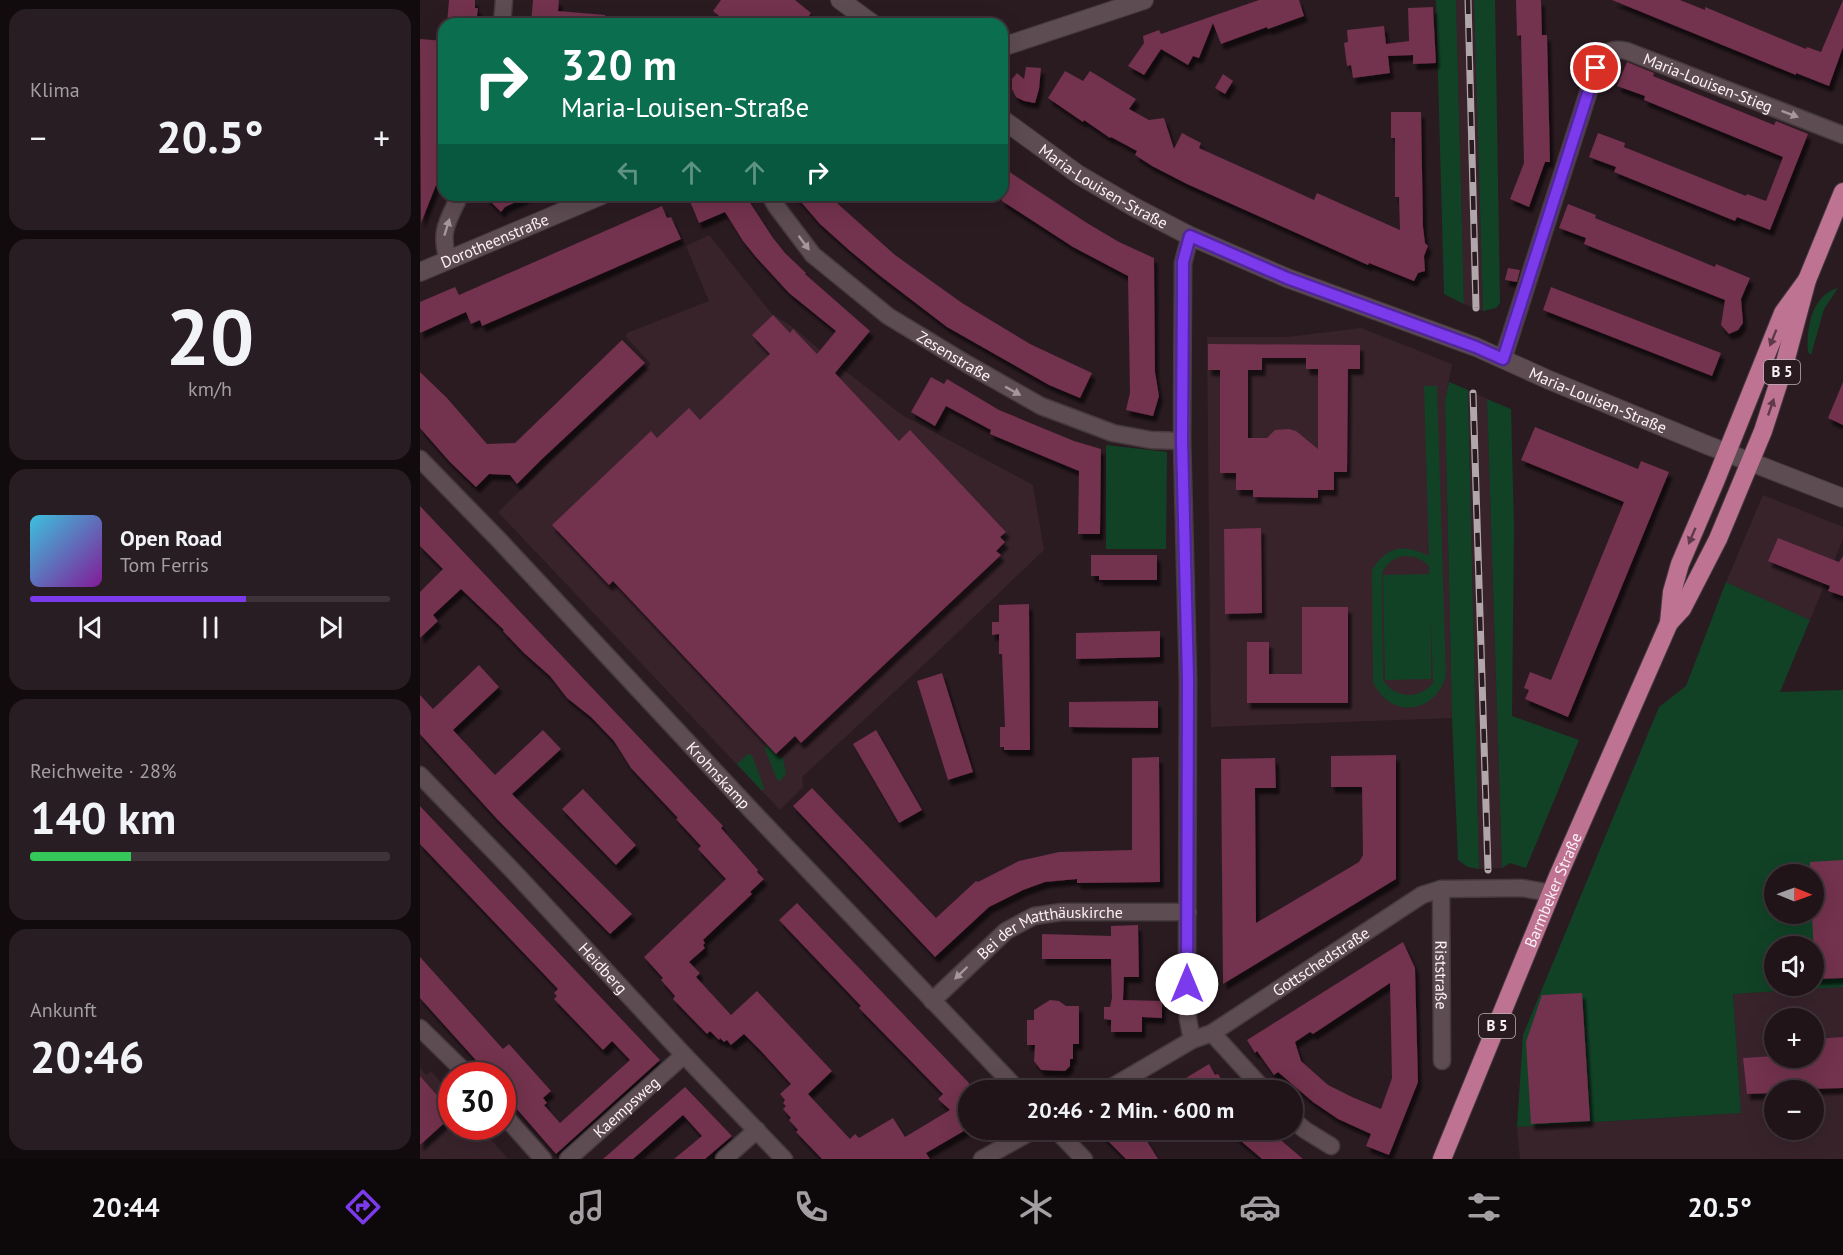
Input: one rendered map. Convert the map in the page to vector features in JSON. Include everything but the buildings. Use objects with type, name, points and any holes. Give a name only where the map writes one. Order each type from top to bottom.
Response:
[{"type":"main road","points":[[840,0],[861,18]]},
{"type":"main road","points":[[1008,45],[1144,0]]},
{"type":"main road","name":"Maria-Louisen-Straße","points":[[1008,123],[1079,175],[1190,236],[1287,278],[1476,347],[1726,453],[1843,498]]},
{"type":"main road","name":"Barmbeker Straße","points":[[1669,623],[1682,609],[1718,539],[1750,462],[1774,400],[1804,284],[1843,192]]},
{"type":"main road","name":"Dorotheenstraße","points":[[420,272],[588,201]]},
{"type":"main road","name":"Barmbeker Straße","points":[[1442,1159],[1551,893],[1669,623],[1672,592],[1680,564],[1783,313],[1804,284]]},
{"type":"street","points":[[502,18],[504,0]]},
{"type":"street","name":"Maria-Louisen-Stieg","points":[[1503,359],[1593,78],[1600,61],[1608,52],[1616,49],[1628,51],[1843,135]]},
{"type":"street","points":[[448,260],[443,244],[445,227],[457,201]]},
{"type":"street","name":"Zesenstraße","points":[[773,201],[813,255],[888,316],[967,364],[1041,406],[1113,433],[1151,440],[1182,441]]},
{"type":"street","points":[[1190,236],[1183,262],[1182,441],[1188,679],[1188,1019],[1192,1040]]},
{"type":"street","name":"Krohnskamp","points":[[420,459],[500,540],[1008,1080]]},
{"type":"street","name":"Heidberg","points":[[420,775],[784,1159]]},
{"type":"street","name":"Gottschedstraße","points":[[1124,1080],[1192,1040],[1212,1033],[1422,895],[1441,890],[1522,888],[1551,893]]},
{"type":"street","name":"Riststraße","points":[[1441,890],[1442,1061]]},
{"type":"street","name":"Bei der Matthäuskirche","points":[[932,1001],[999,937],[1020,922],[1034,916],[1062,912],[1188,912]]},
{"type":"street","points":[[420,1028],[457,1062]]},
{"type":"street","points":[[1212,1033],[1255,1080]]},
{"type":"street","name":"Kaempsweg","points":[[568,1159],[684,1055]]},
{"type":"street","points":[[1303,1128],[1331,1146]]},
{"type":"street","points":[[516,1129],[543,1159]]},
{"type":"street","points":[[724,1159],[757,1130]]},
{"type":"street","points":[[982,1159],[1016,1140]]},
{"type":"street","points":[[1066,1140],[1084,1159]]},
{"type":"shaded area","points":[[1456,0],[1474,0],[1483,311],[1464,304]]},
{"type":"shaded area","points":[[709,235],[771,313],[794,328],[902,415],[1033,485],[1044,550],[802,777],[803,787],[780,810],[498,512],[651,364],[626,337],[627,333],[709,301],[686,246]]},
{"type":"shaded area","points":[[1361,328],[1452,364],[1445,400],[1452,718],[1211,727],[1207,337],[1287,337]]},
{"type":"shaded area","points":[[1468,390],[1487,399],[1502,868],[1479,869]]},
{"type":"shaded area","points":[[1763,495],[1843,527],[1843,539],[1810,620],[1726,582]]},
{"type":"shaded area","points":[[1843,987],[1843,1159],[1520,1159],[1517,1127],[1741,1113],[1733,994],[1764,992],[1764,996],[1824,996],[1824,988]]},
{"type":"shaded area","points":[[420,1068],[426,1075],[431,1071],[438,1079],[438,1140],[491,1140],[508,1159],[420,1159]]},
{"type":"green space","points":[[1436,0],[1456,0],[1464,304],[1444,294]]},
{"type":"green space","points":[[1474,0],[1495,0],[1500,303],[1496,308],[1483,311]]},
{"type":"green space","points":[[1838,288],[1824,309],[1811,355],[1808,352],[1808,333],[1812,314],[1822,298]]},
{"type":"green space","points":[[1449,382],[1468,390],[1479,869],[1468,867],[1458,860],[1452,718],[1445,400]]},
{"type":"green space","points":[[1424,386],[1437,386],[1446,676],[1432,699],[1411,708],[1400,707],[1381,694],[1373,682],[1372,570],[1384,556],[1397,549],[1412,550],[1429,556]],"holes":[[[1409,556],[1418,558],[1429,566],[1429,574],[1383,575],[1385,680],[1431,679],[1431,617],[1433,683],[1427,689],[1414,695],[1400,694],[1383,680],[1382,573],[1394,559]]]},
{"type":"green space","points":[[1487,399],[1511,409],[1514,527],[1512,716],[1579,740],[1526,868],[1510,863],[1502,868]]},
{"type":"green space","points":[[1106,445],[1167,452],[1166,549],[1106,549]]},
{"type":"green space","points":[[1726,582],[1810,620],[1780,692],[1843,690],[1843,987],[1824,988],[1824,936],[1764,936],[1764,992],[1733,994],[1741,1113],[1517,1127],[1523,1035],[1659,707],[1686,686]]},
{"type":"green space","points":[[767,744],[783,758],[786,774],[780,781],[777,780],[765,749]]},
{"type":"green space","points":[[748,754],[752,755],[764,788],[762,791],[737,764]]},
{"type":"railway","points":[[1468,0],[1476,308]]},
{"type":"railway","points":[[1473,393],[1488,870]]},
{"type":"route","points":[[1187,984],[1188,679],[1182,441],[1183,262],[1190,236],[1287,278],[1503,359],[1596,68]]}]
